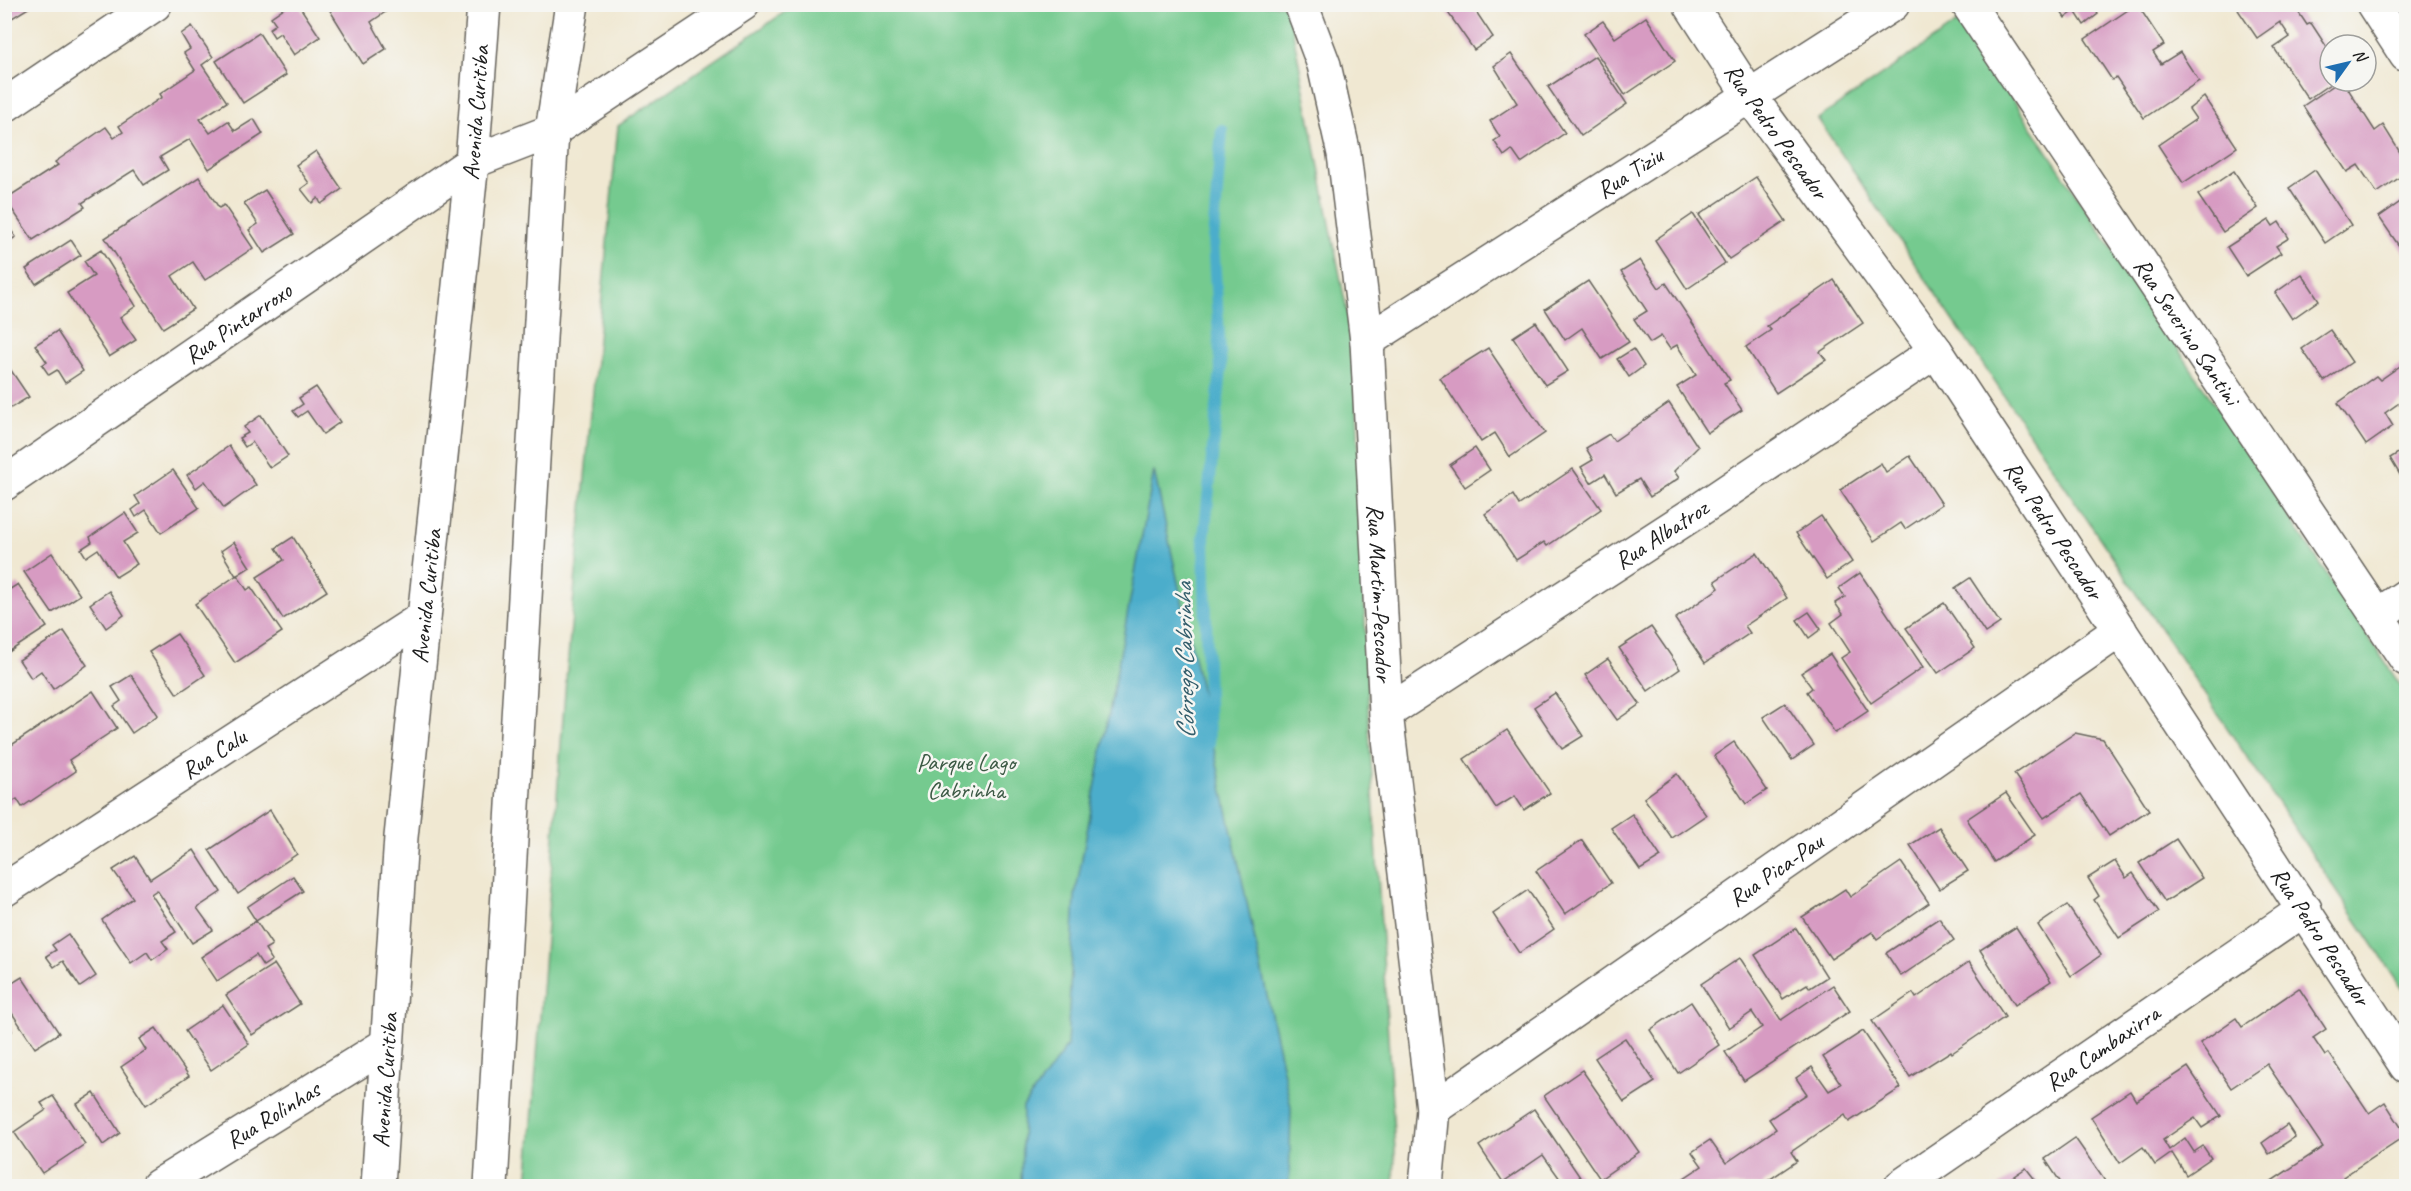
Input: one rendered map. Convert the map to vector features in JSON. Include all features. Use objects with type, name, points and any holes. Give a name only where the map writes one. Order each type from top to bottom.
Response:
[{"type":"street","points":[[4,106],[155,4]]},
{"type":"street","name":"Avenida Curitiba","points":[[378,1186],[401,837],[472,162],[484,4]]},
{"type":"street","points":[[491,1186],[552,131],[572,4]]},
{"type":"street","points":[[552,131],[743,4]]},
{"type":"street","name":"Rua Martim-Pescador","points":[[1301,4],[1324,65],[1344,154],[1366,341],[1386,713],[1432,1109],[1426,1186]]},
{"type":"street","name":"Rua Pedro Pescador","points":[[1690,4],[1749,95],[1936,351],[2305,909],[2406,1066]]},
{"type":"street","name":"Rua Tiziu","points":[[1366,341],[1893,4]]},
{"type":"street","name":"Rua Severino Santini","points":[[1968,4],[2406,658]]},
{"type":"street","points":[[2373,4],[2406,55]]},
{"type":"street","name":"Rua Pintarroxo","points":[[4,484],[472,162],[552,131]]},
{"type":"street","name":"Rua Albatroz","points":[[1386,713],[1699,510],[1936,351]]},
{"type":"street","points":[[2378,615],[2406,596]]},
{"type":"street","name":"Rua Calu","points":[[4,890],[424,618]]},
{"type":"street","name":"Rua Pica-Pau","points":[[1432,1109],[2120,630]]},
{"type":"street","name":"Rua Cambaxirra","points":[[1901,1186],[2305,909]]},
{"type":"street","name":"Rua Rolinhas","points":[[158,1186],[387,1044]]},
{"type":"green space","name":"Parque Lago Cabrinha","points":[[795,5],[1284,5],[1289,12],[1355,353],[1369,729],[1395,1150],[1394,1186],[527,1186],[566,679],[618,126]]},
{"type":"green space","points":[[1961,20],[2406,694],[2406,994],[1818,119]]},
{"type":"water","points":[[1154,471],[1291,1107],[1289,1186],[1021,1186],[1023,1107],[1067,1046],[1075,896]]},
{"type":"building","points":[[4,4],[28,4],[30,7],[4,23]]},
{"type":"building","points":[[290,4],[298,4],[320,37],[294,55],[280,33],[274,37],[269,29],[276,24],[271,17]]},
{"type":"building","points":[[326,4],[397,4],[371,22],[386,49],[363,64]]},
{"type":"building","points":[[1442,4],[1471,4],[1493,37],[1474,50]]},
{"type":"building","points":[[2056,4],[2092,4],[2098,14],[2084,25],[2075,11],[2065,18]]},
{"type":"building","points":[[2137,4],[2164,45],[2153,52],[2161,64],[2180,52],[2199,81],[2144,118],[2116,77],[2112,80],[2085,39]]},
{"type":"building","points":[[2246,4],[2293,4],[2307,25],[2311,23],[2318,34],[2318,92],[2308,99],[2274,48],[2290,37],[2280,22],[2257,38],[2238,10]]},
{"type":"building","points":[[1646,17],[1675,61],[1625,95],[1584,34],[1603,21],[1615,38]]},
{"type":"building","points":[[192,26],[213,57],[202,65],[227,102],[200,119],[210,133],[228,121],[235,131],[254,119],[263,134],[209,169],[190,139],[160,157],[168,170],[144,185],[134,170],[82,203],[85,207],[33,240],[5,199],[58,165],[55,162],[106,127],[114,138],[123,132],[119,126],[162,97],[160,94],[195,70],[184,53],[190,49],[181,34]]},
{"type":"building","points":[[259,33],[286,75],[243,103],[216,61]]},
{"type":"building","points":[[1511,54],[1565,133],[1521,163],[1512,150],[1504,156],[1494,141],[1500,137],[1490,121],[1517,103],[1494,66]]},
{"type":"building","points":[[1595,56],[1627,104],[1581,136],[1548,87]]},
{"type":"building","points":[[2322,93],[2351,93],[2375,131],[2383,125],[2406,162],[2406,173],[2377,193],[2358,165],[2347,172],[2303,106]]},
{"type":"building","points":[[2204,97],[2237,147],[2183,183],[2158,145],[2196,119],[2189,109]]},
{"type":"building","points":[[316,151],[342,189],[321,204],[318,198],[312,203],[301,189],[309,183],[296,165]]},
{"type":"building","points":[[2315,170],[2351,225],[2325,243],[2289,188]]},
{"type":"building","points":[[2234,171],[2258,208],[2223,232],[2198,195]]},
{"type":"building","points":[[199,177],[219,208],[224,205],[253,248],[205,280],[193,262],[172,276],[193,309],[163,328],[105,238]]},
{"type":"building","points":[[1756,177],[1786,221],[1729,259],[1699,215]]},
{"type":"building","points":[[265,190],[294,234],[264,253],[249,230],[258,224],[244,203]]},
{"type":"building","points":[[2406,198],[2406,256],[2379,217]]},
{"type":"building","points":[[1693,214],[1725,263],[1687,289],[1655,240]]},
{"type":"building","points":[[2269,220],[2273,226],[2279,222],[2289,238],[2276,246],[2281,253],[2246,276],[2227,247]]},
{"type":"building","points":[[4,221],[16,237],[4,244]]},
{"type":"building","points":[[71,240],[81,255],[36,284],[26,269]]},
{"type":"building","points":[[101,250],[136,306],[120,317],[136,340],[109,357],[67,293],[94,276],[84,261]]},
{"type":"building","points":[[1640,260],[1659,288],[1666,283],[1730,380],[1724,383],[1742,410],[1707,433],[1677,387],[1696,375],[1677,345],[1670,349],[1661,336],[1650,343],[1634,319],[1647,311],[1621,272]]},
{"type":"building","points":[[2302,274],[2319,300],[2292,319],[2275,293]]},
{"type":"building","points":[[1834,280],[1863,323],[1820,352],[1826,360],[1776,393],[1746,347],[1771,330],[1767,326]]},
{"type":"building","points":[[1588,281],[1629,342],[1602,359],[1582,328],[1565,340],[1545,309]]},
{"type":"building","points":[[1536,322],[1568,371],[1545,385],[1513,337]]},
{"type":"building","points":[[2330,330],[2352,362],[2324,381],[2302,349]]},
{"type":"building","points":[[57,331],[83,371],[65,383],[57,370],[49,375],[42,365],[47,362],[35,345]]},
{"type":"building","points":[[1488,348],[1545,433],[1510,457],[1495,433],[1481,442],[1440,378]]},
{"type":"building","points":[[1633,349],[1644,366],[1629,377],[1617,359]]},
{"type":"building","points":[[4,360],[29,397],[4,412]]},
{"type":"building","points":[[2403,364],[2406,369],[2406,398],[2385,413],[2393,426],[2366,445],[2338,403],[2376,376],[2380,380]]},
{"type":"building","points":[[316,387],[340,422],[323,434],[307,411],[298,417],[293,411],[303,404],[299,398]]},
{"type":"building","points":[[1669,403],[1698,447],[1674,471],[1679,478],[1650,497],[1639,479],[1616,493],[1605,474],[1591,483],[1581,467],[1593,460],[1586,448],[1609,434],[1614,441]]},
{"type":"building","points":[[261,415],[288,456],[270,468],[252,442],[245,447],[239,438],[248,433],[244,427]]},
{"type":"building","points":[[229,446],[256,485],[224,508],[205,481],[196,488],[187,475]]},
{"type":"building","points":[[1475,448],[1490,470],[1465,487],[1450,465]]},
{"type":"building","points":[[2406,448],[2406,485],[2390,458]]},
{"type":"building","points":[[1910,456],[1942,504],[1905,529],[1901,523],[1874,541],[1840,490],[1881,463],[1886,472]]},
{"type":"building","points":[[1573,469],[1601,509],[1547,546],[1544,542],[1516,560],[1485,514],[1513,495],[1519,505]]},
{"type":"building","points":[[173,470],[199,508],[161,533],[146,510],[136,517],[132,510],[140,504],[135,496]]},
{"type":"building","points":[[125,513],[138,533],[123,542],[137,564],[116,577],[98,549],[86,557],[81,549],[92,542],[90,537]]},
{"type":"building","points":[[1821,516],[1852,562],[1827,579],[1796,533]]},
{"type":"building","points":[[293,537],[327,591],[283,619],[257,577],[284,560],[276,548]]},
{"type":"building","points":[[234,542],[250,567],[236,576],[221,551]]},
{"type":"building","points":[[52,553],[80,595],[52,613],[24,572]]},
{"type":"building","points":[[1757,553],[1787,598],[1745,626],[1750,633],[1705,663],[1675,619],[1719,588],[1715,581]]},
{"type":"building","points":[[1860,573],[1923,667],[1871,703],[1841,658],[1850,652],[1831,623],[1843,614],[1835,603],[1845,597],[1839,588]]},
{"type":"building","points":[[237,575],[247,590],[251,587],[282,632],[235,663],[195,604]]},
{"type":"building","points":[[1970,578],[2000,623],[1985,633],[1955,588]]},
{"type":"building","points":[[18,584],[47,627],[4,655],[4,593]]},
{"type":"building","points":[[109,591],[124,615],[106,628],[90,604]]},
{"type":"building","points":[[1944,603],[1975,648],[1938,673],[1906,628]]},
{"type":"building","points":[[1809,612],[1821,629],[1809,638],[1797,620]]},
{"type":"building","points":[[1651,627],[1680,669],[1648,691],[1619,648]]},
{"type":"building","points":[[64,631],[87,665],[53,689],[41,671],[31,678],[19,660]]},
{"type":"building","points":[[177,634],[205,675],[177,694],[149,652]]},
{"type":"building","points":[[1830,654],[1868,711],[1835,733],[1807,692],[1812,688],[1801,673]]},
{"type":"building","points":[[1608,659],[1640,704],[1617,720],[1585,675]]},
{"type":"building","points":[[131,675],[158,715],[132,733],[114,706],[121,701],[112,687]]},
{"type":"building","points":[[93,691],[117,728],[69,760],[76,771],[22,807],[17,799],[4,807],[4,750]]},
{"type":"building","points":[[1555,693],[1583,736],[1562,749],[1534,707]]},
{"type":"building","points":[[1785,703],[1814,745],[1792,760],[1763,717]]},
{"type":"building","points":[[1507,730],[1550,793],[1524,810],[1515,796],[1496,808],[1464,759]]},
{"type":"building","points":[[2075,733],[2103,739],[2149,810],[2109,836],[2081,794],[2044,818],[2014,774]]},
{"type":"building","points":[[1734,742],[1767,790],[1746,804],[1714,756]]},
{"type":"building","points":[[1677,774],[1706,815],[1672,838],[1644,798]]},
{"type":"building","points":[[2006,793],[2035,835],[1994,862],[1967,819]]},
{"type":"building","points":[[270,810],[297,854],[238,894],[209,850]]},
{"type":"building","points":[[1632,814],[1661,857],[1640,870],[1611,828]]},
{"type":"building","points":[[1939,827],[1968,871],[1939,889],[1910,845]]},
{"type":"building","points":[[2176,839],[2202,878],[2165,902],[2139,863]]},
{"type":"building","points":[[1582,840],[1611,883],[1565,914],[1536,871]]},
{"type":"building","points":[[194,850],[221,892],[197,908],[213,930],[192,943],[157,890],[151,894],[176,932],[162,941],[168,949],[152,960],[147,952],[131,963],[102,920],[133,898],[113,870],[135,856],[150,879]]},
{"type":"building","points":[[2115,861],[2126,878],[2133,873],[2159,912],[2119,938],[2094,900],[2099,896],[2088,878]]},
{"type":"building","points":[[1901,862],[1929,903],[1877,939],[1872,932],[1831,959],[1802,917],[1845,889],[1850,897]]},
{"type":"building","points":[[293,876],[303,891],[256,921],[247,907]]},
{"type":"building","points":[[1528,890],[1554,929],[1519,953],[1493,914]]},
{"type":"building","points":[[2067,905],[2101,955],[2071,976],[2038,925]]},
{"type":"building","points":[[1939,918],[1954,940],[1901,976],[1886,953]]},
{"type":"building","points":[[256,921],[272,945],[265,949],[272,960],[263,966],[256,955],[217,981],[201,957]]},
{"type":"building","points":[[2016,927],[2051,981],[2015,1005],[1980,950]]},
{"type":"building","points":[[1796,928],[1827,977],[1810,988],[1807,984],[1783,999],[1755,955]]},
{"type":"building","points":[[68,934],[96,976],[80,987],[63,961],[54,967],[46,956],[56,950],[52,945]]},
{"type":"building","points":[[1740,958],[1781,1020],[1833,985],[1850,1011],[1744,1081],[1725,1052],[1762,1027],[1752,1012],[1729,1028],[1701,984]]},
{"type":"building","points":[[1969,962],[2005,1017],[1952,1053],[1951,1051],[1910,1077],[1872,1021],[1913,993],[1916,998]]},
{"type":"building","points":[[274,964],[300,1004],[252,1035],[226,995]]},
{"type":"building","points":[[22,977],[59,1033],[35,1048],[4,1001],[4,988]]},
{"type":"building","points":[[2299,988],[2326,1029],[2313,1038],[2325,1056],[2329,1053],[2369,1113],[2385,1102],[2406,1135],[2343,1177],[2346,1181],[2338,1186],[2268,1186],[2267,1184],[2323,1147],[2267,1064],[2231,1088],[2200,1043],[2236,1018],[2242,1027]]},
{"type":"building","points":[[1691,1002],[1719,1045],[1678,1073],[1650,1030]]},
{"type":"building","points":[[223,1005],[249,1044],[211,1070],[185,1031]]},
{"type":"building","points":[[4,1020],[12,1031],[4,1036]]},
{"type":"building","points":[[156,1028],[189,1076],[146,1105],[121,1067],[146,1050],[139,1039]]},
{"type":"building","points":[[1863,1031],[1901,1088],[1849,1122],[1845,1115],[1791,1152],[1797,1161],[1760,1186],[1681,1186],[1678,1182],[1702,1166],[1692,1152],[1710,1140],[1726,1163],[1776,1129],[1769,1119],[1807,1094],[1796,1078],[1812,1067],[1829,1091],[1841,1084],[1823,1057]]},
{"type":"building","points":[[1625,1038],[1655,1082],[1624,1102],[1595,1058]]},
{"type":"building","points":[[2188,1067],[2221,1116],[2202,1128],[2195,1118],[2163,1140],[2169,1150],[2185,1138],[2194,1152],[2203,1146],[2211,1158],[2186,1175],[2172,1153],[2155,1165],[2143,1147],[2120,1163],[2091,1117],[2130,1091],[2136,1101]]},
{"type":"building","points":[[1582,1070],[1639,1152],[1600,1179],[1544,1096]]},
{"type":"building","points":[[94,1093],[120,1133],[103,1145],[77,1104]]},
{"type":"building","points":[[53,1096],[85,1144],[42,1173],[14,1132],[46,1110],[41,1103]]},
{"type":"building","points":[[1534,1109],[1586,1186],[1565,1186],[1543,1155],[1503,1182],[1479,1146]]},
{"type":"building","points":[[2287,1125],[2295,1137],[2269,1154],[2262,1143]]},
{"type":"building","points":[[2075,1138],[2105,1181],[2097,1186],[2063,1186],[2045,1159]]},
{"type":"building","points":[[2026,1168],[2040,1186],[1999,1186]]},
{"type":"waterway","name":"Córrego Cabrinha","points":[[1209,745],[1204,538],[1221,369],[1213,241],[1222,130]]}]
